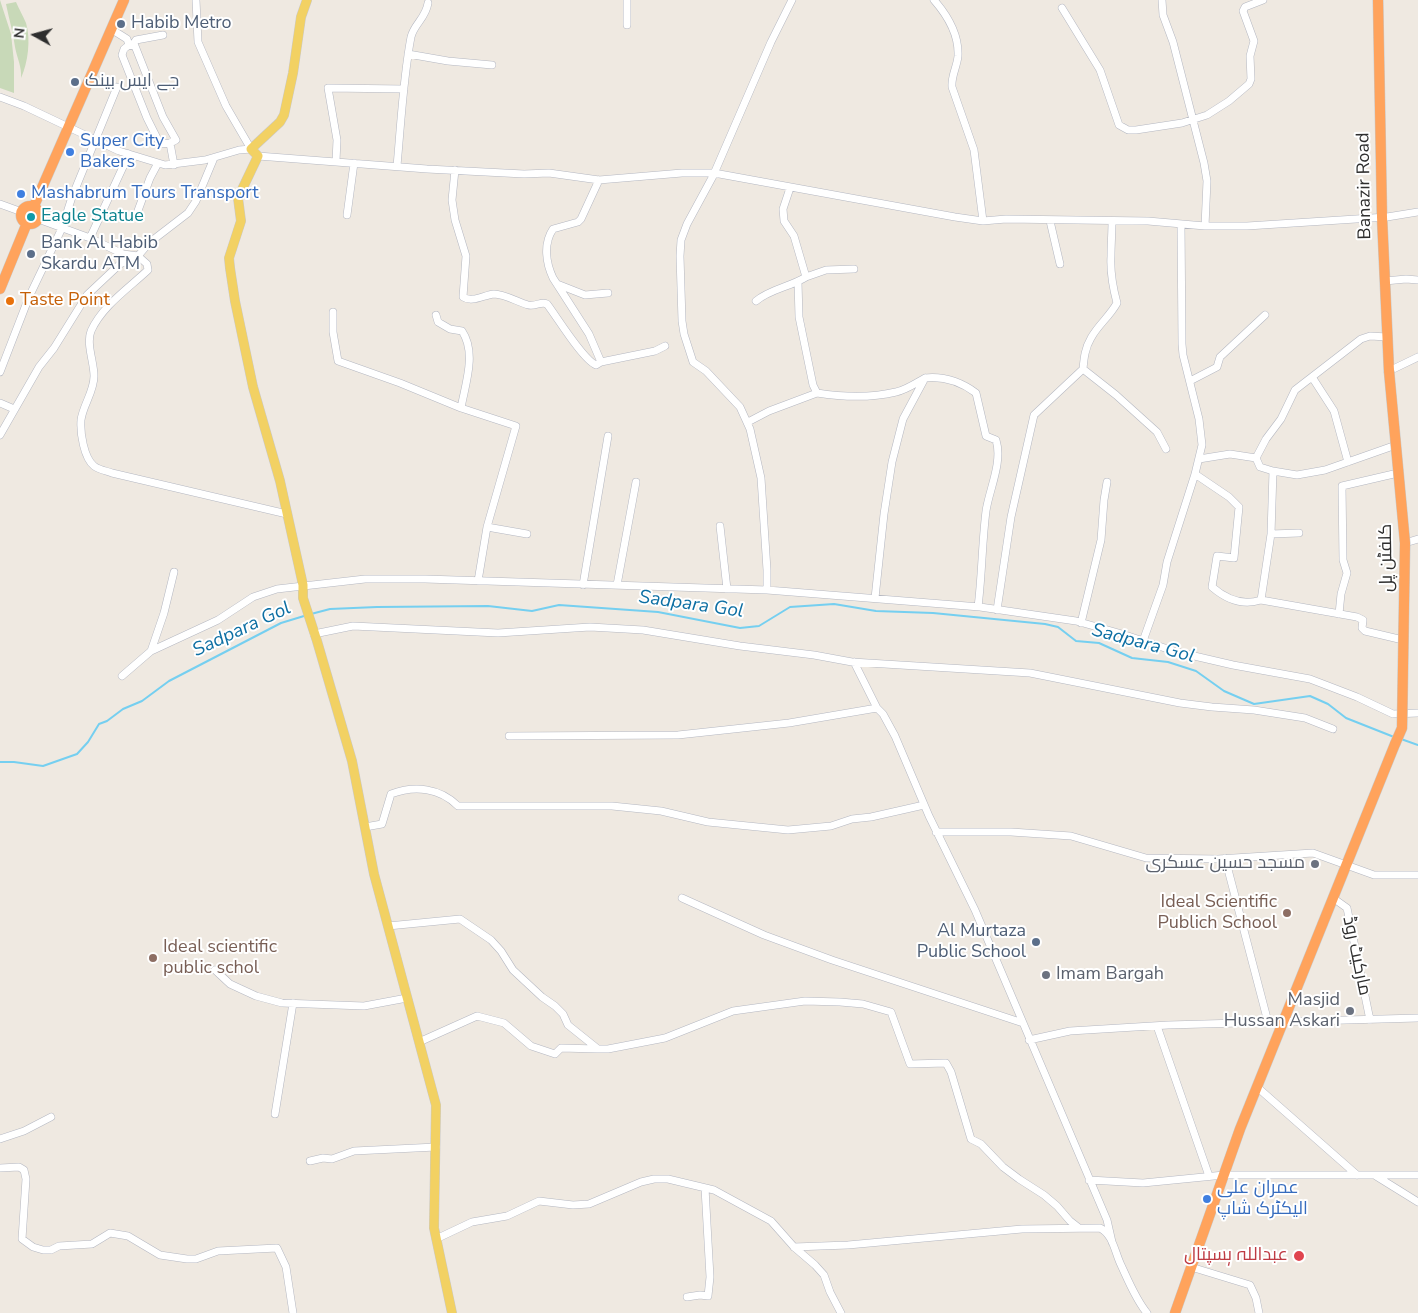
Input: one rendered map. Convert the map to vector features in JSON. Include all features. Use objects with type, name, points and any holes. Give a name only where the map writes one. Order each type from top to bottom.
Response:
[{"type":"highway","points":[[34,206],[124,0]]},
{"type":"highway","name":"Banazir Road","points":[[1378,0],[1382,217],[1389,371]]},
{"type":"highway","points":[[27,223],[22,217],[22,212],[27,206],[34,206]]},
{"type":"highway","points":[[27,223],[34,223],[38,219],[39,213],[34,206]]},
{"type":"highway","points":[[0,290],[27,223]]},
{"type":"highway","name":"کلفٹن پل","points":[[1175,1313],[1257,1087],[1402,728],[1405,543],[1389,371]]},
{"type":"main road","points":[[307,0],[301,17],[293,73],[284,115],[280,122],[251,149],[258,156],[238,198],[241,221],[229,258],[230,268],[253,387],[280,481],[303,585],[303,598],[352,761],[374,874],[436,1105],[434,1228],[452,1313]]},
{"type":"street","points":[[0,107],[2,97],[119,151],[158,163],[174,165],[251,149],[226,106],[198,42],[196,0]]},
{"type":"street","points":[[627,0],[627,25]]},
{"type":"street","points":[[767,590],[761,478],[748,422],[740,406],[706,371],[693,362],[684,334],[680,256],[681,240],[687,224],[714,173],[771,42],[792,0]]},
{"type":"street","points":[[934,0],[953,27],[957,41],[958,57],[952,87],[974,150],[983,221]]},
{"type":"street","points":[[1162,0],[1163,15],[1173,42],[1204,163],[1207,180],[1205,226]]},
{"type":"street","points":[[1062,8],[1100,70],[1119,125],[1128,130],[1136,130],[1151,129],[1194,120],[1217,109],[1249,84],[1251,79],[1250,56],[1254,41],[1243,11],[1245,7],[1263,0]]},
{"type":"street","points":[[397,166],[408,54],[412,33],[427,12],[428,3]]},
{"type":"street","points":[[111,30],[127,40],[132,46],[163,117],[176,140],[160,144],[147,118],[122,55],[124,49],[132,46],[136,40],[163,35]]},
{"type":"street","points":[[408,54],[448,61],[492,65]]},
{"type":"street","points":[[0,372],[29,297],[62,228],[72,197],[117,87]]},
{"type":"street","points":[[336,161],[337,140],[328,88],[404,89]]},
{"type":"street","points":[[170,143],[174,165]]},
{"type":"street","points":[[90,238],[129,154]]},
{"type":"street","points":[[258,156],[455,170],[524,174],[549,173],[599,180],[682,173],[714,173],[983,221],[1006,219],[1148,221],[1205,226],[1247,226],[1382,217],[1418,212]]},
{"type":"street","points":[[0,435],[39,367],[54,348],[87,295],[120,264],[138,256],[149,243],[188,213],[196,201],[214,158]]},
{"type":"street","points":[[347,215],[354,162]]},
{"type":"street","points":[[136,216],[150,178],[158,163]]},
{"type":"street","points":[[455,170],[452,200],[455,220],[466,256],[463,297],[466,299],[483,298],[494,294],[530,305],[543,302],[547,304],[591,364],[596,365],[601,362],[655,351],[665,346]]},
{"type":"street","points":[[599,180],[581,219],[558,227],[551,232],[546,251],[549,269],[589,334],[601,362]]},
{"type":"street","points":[[790,188],[783,209],[784,221],[794,236],[806,277]]},
{"type":"street","points":[[0,204],[22,212]]},
{"type":"street","points":[[38,219],[90,238],[123,254],[138,256],[147,264],[148,270],[112,303],[90,332],[90,350],[94,377],[81,420],[83,448],[94,466],[112,473],[287,514]]},
{"type":"street","points":[[1050,220],[1060,264]]},
{"type":"street","points":[[998,610],[1011,517],[1034,415],[1083,369],[1085,352],[1091,338],[1117,304],[1112,285],[1112,221]]},
{"type":"street","points":[[1143,641],[1163,585],[1167,562],[1195,474],[1202,445],[1202,434],[1182,344],[1181,224]]},
{"type":"street","points":[[756,301],[763,295],[826,270],[854,269]]},
{"type":"street","points":[[1385,281],[1418,280]]},
{"type":"street","points":[[798,282],[799,317],[816,393]]},
{"type":"street","points":[[557,283],[585,295],[608,293]]},
{"type":"street","points":[[333,312],[333,332],[338,360],[461,408],[516,426],[488,527],[478,581]]},
{"type":"street","points":[[436,315],[438,322],[450,329],[462,332],[468,345],[469,364],[461,408]]},
{"type":"street","points":[[1190,381],[1217,367],[1220,357],[1265,315]]},
{"type":"street","points":[[1256,458],[1266,439],[1281,419],[1295,390],[1360,339],[1370,336],[1387,337]]},
{"type":"street","points":[[1389,371],[1418,357]]},
{"type":"street","points":[[1083,369],[1116,395],[1157,432],[1166,449]]},
{"type":"street","points":[[748,422],[769,411],[816,393],[831,396],[860,396],[897,392],[924,378],[935,377],[953,380],[976,393],[986,436],[996,440],[998,448],[993,484],[986,510],[978,607]]},
{"type":"street","points":[[1312,377],[1334,412],[1348,462]]},
{"type":"street","points":[[876,598],[884,514],[892,462],[903,419],[924,378]]},
{"type":"street","points":[[0,402],[14,409]]},
{"type":"street","points":[[583,585],[608,436]]},
{"type":"street","points":[[1256,458],[1260,467],[1297,475],[1325,470],[1396,445]]},
{"type":"street","points":[[1199,458],[1230,454],[1256,458]]},
{"type":"street","points":[[1261,600],[1271,534],[1273,471]]},
{"type":"street","points":[[1339,614],[1341,594],[1347,574],[1343,560],[1342,486],[1398,473]]},
{"type":"street","points":[[1195,474],[1230,497],[1239,507],[1234,558],[1217,556],[1212,587],[1223,596],[1239,601],[1253,603],[1261,600],[1357,616],[1363,620],[1362,628],[1364,631],[1404,640]]},
{"type":"street","points":[[617,585],[636,482]]},
{"type":"street","points":[[1081,623],[1101,540],[1107,482]]},
{"type":"street","points":[[720,526],[727,589]]},
{"type":"street","points":[[488,527],[527,534]]},
{"type":"street","points":[[1271,534],[1298,533]]},
{"type":"street","points":[[1405,543],[1418,539]]},
{"type":"street","points":[[150,651],[164,613],[174,572]]},
{"type":"street","points":[[122,676],[150,651],[218,620],[253,597],[277,588],[365,579],[425,579],[767,590],[978,607],[1081,623],[1177,652],[1233,665],[1310,679],[1357,697],[1393,714],[1418,712]]},
{"type":"street","points":[[314,632],[353,626],[498,633],[590,627],[635,630],[854,662],[1030,673],[1180,703],[1254,710],[1305,718],[1333,729]]},
{"type":"street","points":[[854,662],[877,708],[883,714],[895,736],[936,832],[975,910],[1107,1220],[1120,1264],[1147,1313]]},
{"type":"street","points":[[509,736],[678,735],[790,723],[877,708]]},
{"type":"street","points":[[365,827],[382,824],[391,794],[420,789],[437,792],[449,797],[458,806],[612,806],[660,811],[708,822],[788,830],[831,826],[852,819],[871,817],[924,805]]},
{"type":"street","points":[[936,832],[1011,832],[1071,836],[1146,858],[1225,858],[1313,853],[1374,875],[1418,875]]},
{"type":"street","points":[[1225,858],[1268,1022]]},
{"type":"street","points":[[682,898],[764,935],[832,960],[1022,1022]]},
{"type":"street","name":"مارکیٹ روڈ","points":[[1333,898],[1347,908],[1370,1020]]},
{"type":"street","points":[[388,926],[460,919],[491,940],[501,951],[513,970],[542,997],[556,1006],[563,1014],[568,1025],[598,1049]]},
{"type":"street","points":[[215,970],[230,984],[256,996],[282,1003],[364,1006],[407,998]]},
{"type":"street","points":[[419,1042],[477,1016],[504,1023],[530,1046],[555,1054],[561,1048],[608,1049],[665,1038],[733,1011],[805,1001],[863,1004],[891,1012],[910,1064],[946,1063],[951,1072],[971,1140],[982,1144],[1003,1167],[1044,1195],[1079,1228]]},
{"type":"street","points":[[275,1114],[293,1004]]},
{"type":"street","points":[[1029,1040],[1070,1031],[1157,1026],[1418,1018]]},
{"type":"street","points":[[1157,1026],[1209,1176]]},
{"type":"street","points":[[1257,1087],[1357,1176]]},
{"type":"street","points":[[0,1139],[24,1131],[51,1117]]},
{"type":"street","points":[[310,1161],[323,1158],[332,1159],[354,1151],[436,1146]]},
{"type":"street","points":[[0,1168],[19,1167],[24,1170],[26,1179],[22,1239],[33,1247],[51,1250],[59,1246],[92,1244],[110,1233],[128,1236],[160,1255],[187,1259],[196,1259],[218,1251],[278,1248],[286,1267],[292,1313]]},
{"type":"street","points":[[1089,1180],[1143,1183],[1224,1175],[1418,1175]]},
{"type":"street","points":[[1375,1176],[1418,1202]]},
{"type":"street","points":[[436,1239],[472,1222],[507,1216],[539,1201],[573,1205],[589,1204],[641,1182],[654,1179],[668,1179],[714,1190],[771,1221],[803,1257],[815,1265],[824,1275],[841,1313]]},
{"type":"street","points":[[687,1297],[708,1296],[710,1277],[705,1188]]},
{"type":"street","points":[[794,1247],[848,1245],[1022,1229],[1056,1230],[1079,1228],[1100,1228],[1104,1230],[1112,1242]]},
{"type":"street","points":[[1191,1267],[1250,1285],[1256,1298],[1258,1313]]},
{"type":"green space","points":[[0,0],[11,34],[14,62],[14,93],[0,88]]},
{"type":"green space","points":[[16,2],[28,29],[27,58],[21,78],[6,4]]},
{"type":"waterway","name":"Sadpara Gol","points":[[311,614],[330,609],[377,607],[488,606],[532,611],[559,605],[658,612],[740,628],[759,626],[790,607],[834,604],[876,611],[933,613],[1045,624],[1058,627],[1076,641],[1099,643],[1132,658],[1168,662],[1196,671],[1224,691],[1254,704],[1310,696],[1328,704],[1346,718],[1394,737]]},
{"type":"waterway","name":"Sadpara Gol","points":[[0,762],[43,766],[77,754],[88,742],[99,724],[107,721],[123,709],[142,701],[169,681],[281,623],[304,616]]},
{"type":"waterway","name":"Sadpara Gol","points":[[1401,739],[1418,745]]},
{"type":"place","name":"Habib Metro","points":[[121,24]]},
{"type":"place","name":"جے ایس بینک","points":[[75,82]]},
{"type":"place","name":"Super City Bakers","points":[[70,152]]},
{"type":"place","name":"Mashabrum Tours Transport","points":[[21,194]]},
{"type":"place","name":"Eagle Statue","points":[[31,217]]},
{"type":"place","name":"Bank Al Habib Skardu ATM","points":[[31,254]]},
{"type":"place","name":"Taste Point","points":[[10,301]]},
{"type":"place","name":"مسجد حسین عسکری","points":[[1315,864]]},
{"type":"place","name":"Ideal Scientific Publich School","points":[[1287,913]]},
{"type":"place","name":"Al Murtaza Public School","points":[[1036,942]]},
{"type":"place","name":"Ideal scientific public schol","points":[[153,958]]},
{"type":"place","name":"Imam Bargah","points":[[1046,975]]},
{"type":"place","name":"Masjid Hussan Askari","points":[[1350,1011]]},
{"type":"place","name":"عمران علی الیکٹرک شاپ","points":[[1207,1199]]},
{"type":"place","name":"عبداللہ ہسپتال","points":[[1299,1256]]}]
